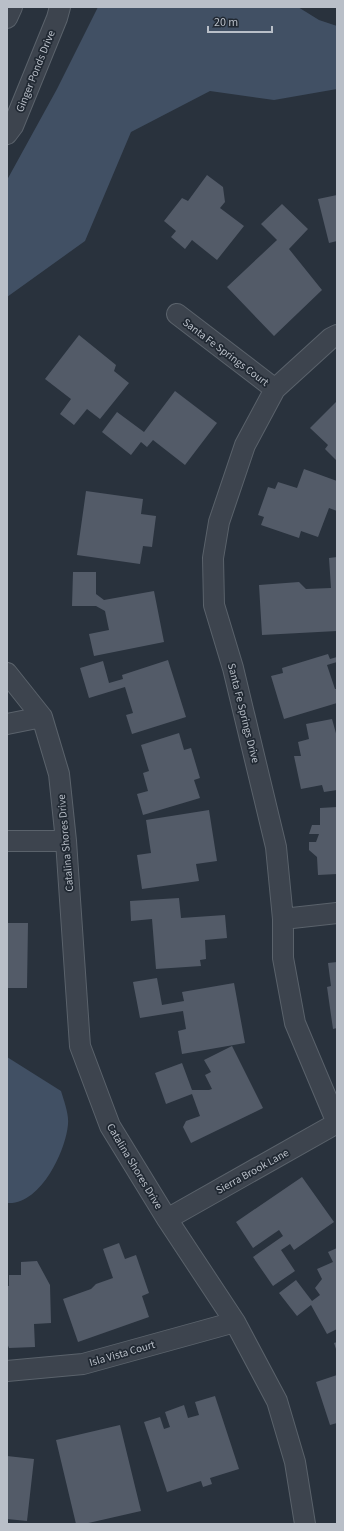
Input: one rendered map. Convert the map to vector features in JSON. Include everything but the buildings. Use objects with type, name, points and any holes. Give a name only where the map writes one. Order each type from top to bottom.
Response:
[{"type":"street","points":[[7,18],[12,7]]},
{"type":"street","name":"Ginger Ponds Drive","points":[[7,134],[13,126],[57,18],[60,7]]},
{"type":"street","name":"Santa Fe Springs Court","points":[[177,314],[275,389]]},
{"type":"street","name":"Santa Fe Springs Drive","points":[[337,335],[331,338],[275,389],[245,445],[219,522],[213,558],[214,606],[233,668],[276,847],[283,919],[283,958],[295,1023],[337,1123]]},
{"type":"street","name":"Catalina Shores Drive","points":[[7,673],[42,717],[59,774],[66,841],[80,1046],[110,1126],[166,1219],[235,1322],[277,1401],[295,1462],[305,1524]]},
{"type":"street","points":[[7,724],[42,717]]},
{"type":"street","points":[[7,841],[66,841]]},
{"type":"street","points":[[283,919],[337,912]]},
{"type":"street","name":"Sierra Brook Lane","points":[[166,1219],[337,1123]]},
{"type":"street","name":"Isla Vista Court","points":[[7,1371],[83,1364],[235,1322]]},
{"type":"water","points":[[98,7],[298,7],[319,20],[337,26],[337,89],[274,100],[210,91],[131,132],[85,241],[7,297],[7,180],[57,89]]},
{"type":"water","points":[[7,1057],[61,1091],[68,1116],[68,1124],[57,1162],[49,1175],[30,1196],[19,1202],[7,1203]]}]
